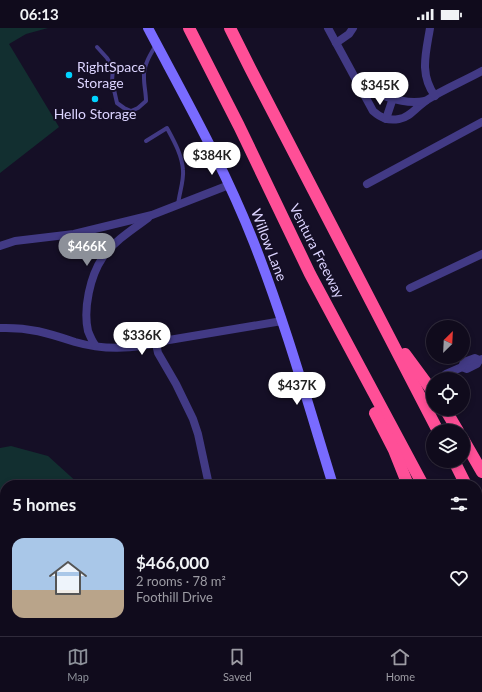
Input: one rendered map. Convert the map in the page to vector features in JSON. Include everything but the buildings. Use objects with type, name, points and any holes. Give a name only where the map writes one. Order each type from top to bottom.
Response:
[{"type":"highway","name":"Ventura Freeway","points":[[189,28],[239,126],[310,274],[420,480]]},
{"type":"highway","name":"Ventura Freeway","points":[[230,28],[434,424]]},
{"type":"highway","points":[[310,274],[319,303],[394,450],[406,480]]},
{"type":"highway","points":[[384,326],[426,383]]},
{"type":"highway","points":[[470,451],[482,472]]},
{"type":"highway","points":[[458,468],[464,480]]},
{"type":"street","name":"Willow Lane","points":[[148,28],[229,185],[254,242],[282,321],[331,480]]},
{"type":"street","points":[[328,28],[373,111],[378,116],[386,119],[395,120],[407,116],[425,101],[482,71]]},
{"type":"street","points":[[336,44],[349,34],[353,28]]},
{"type":"street","points":[[430,28],[424,63],[424,72],[430,89],[435,96]]},
{"type":"street","points":[[358,84],[373,93],[408,102],[425,101]]},
{"type":"street","points":[[386,119],[393,98]]},
{"type":"street","points":[[367,184],[482,122]]},
{"type":"street","points":[[0,246],[15,241],[74,234],[152,215],[229,185]]},
{"type":"street","points":[[95,346],[89,333],[87,316],[89,291],[98,266],[113,246],[152,215]]},
{"type":"street","points":[[410,288],[482,254]]},
{"type":"street","points":[[0,328],[18,328],[39,331],[95,346],[128,349],[169,340],[282,321]]},
{"type":"street","points":[[156,344],[158,353],[176,384],[198,434],[208,480]]},
{"type":"street","points":[[451,372],[462,367],[464,362],[475,358],[480,359]]},
{"type":"lane","points":[[97,47],[107,58],[113,68],[112,81],[117,103],[131,111],[138,108],[146,101],[144,79],[145,67],[156,44]]},
{"type":"lane","points":[[146,141],[167,128],[178,150],[182,161],[183,171],[177,205]]},
{"type":"green space","points":[[0,28],[48,28],[26,34],[9,44],[59,127],[0,173]]},
{"type":"green space","points":[[11,446],[48,456],[74,480],[0,480],[0,448]]},
{"type":"place","name":"RightSpace Storage","points":[[69,75]]},
{"type":"place","name":"Hello Storage","points":[[95,99]]}]
